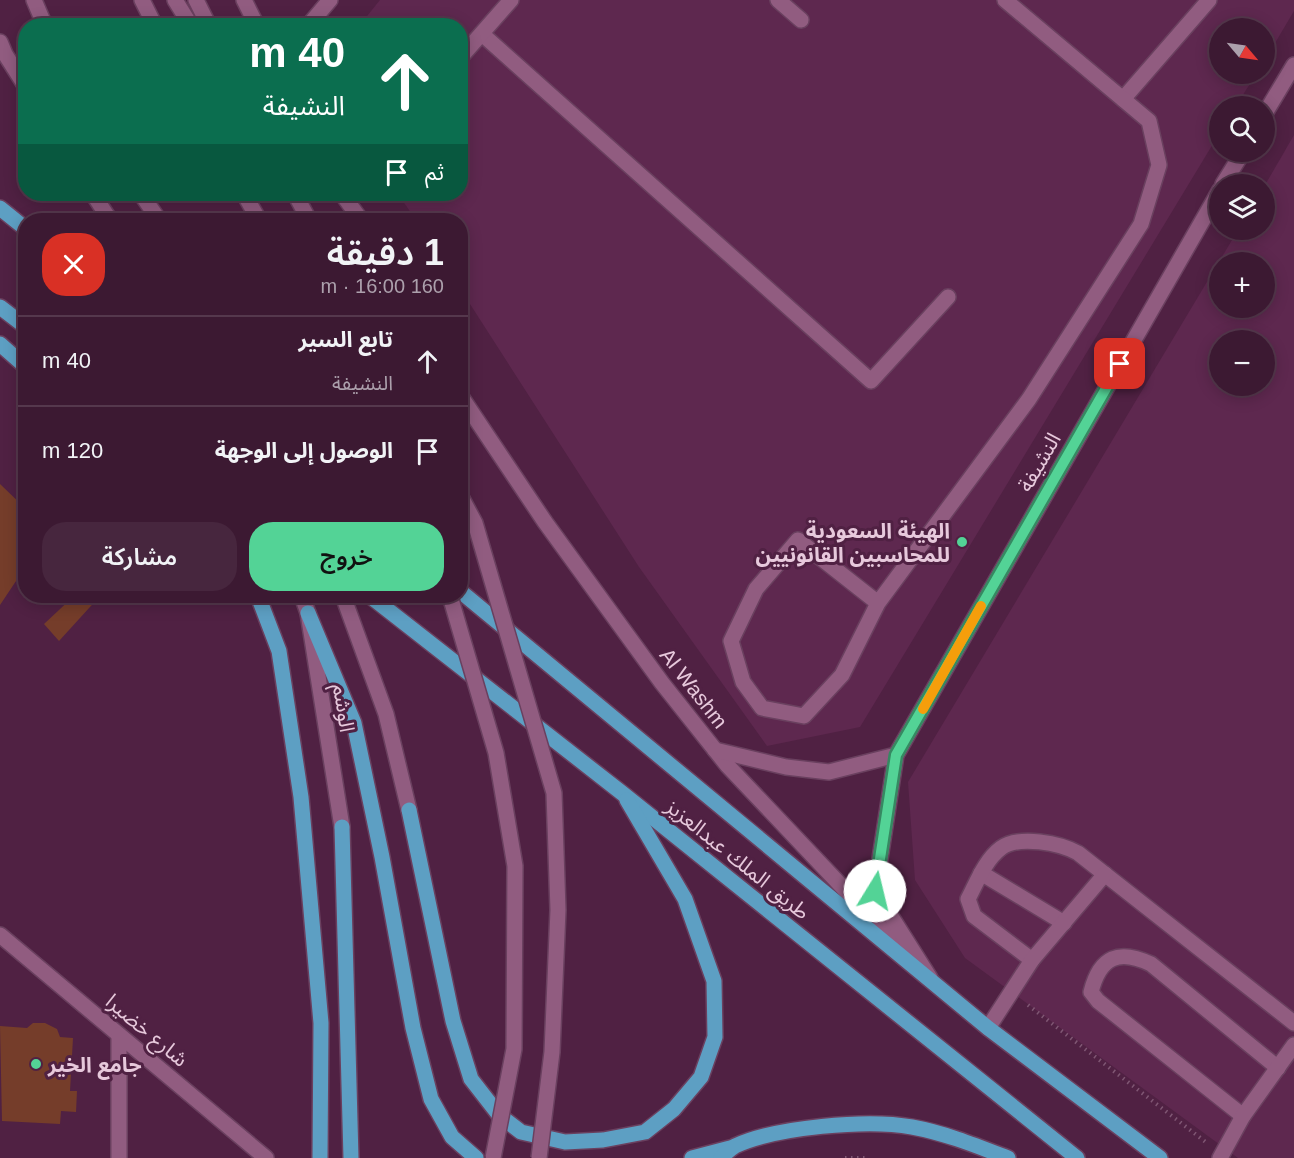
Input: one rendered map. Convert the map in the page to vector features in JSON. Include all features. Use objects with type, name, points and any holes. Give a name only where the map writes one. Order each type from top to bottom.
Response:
[{"type":"main road","points":[[0,208],[18,223]]},
{"type":"main road","points":[[0,307],[18,321]]},
{"type":"main road","points":[[0,344],[18,360]]},
{"type":"main road","name":"طريق الملك عبدالعزيز","points":[[468,598],[988,1028],[1160,1158]]},
{"type":"main road","points":[[261,603],[279,651],[302,797],[321,1023],[320,1158]]},
{"type":"main road","name":"طريق الملك عبدالعزيز","points":[[379,603],[622,792],[1077,1158]]},
{"type":"main road","points":[[309,613],[354,723],[382,857],[413,1028],[431,1099],[452,1137],[476,1158]]},
{"type":"main road","points":[[409,810],[453,1021],[471,1079],[499,1114],[521,1132],[565,1142],[603,1140],[645,1132],[674,1109],[701,1077],[715,1037],[714,981],[685,899],[622,792]]},
{"type":"main road","points":[[342,827],[351,1158]]},
{"type":"main road","points":[[692,1158],[779,1132],[852,1123],[911,1126],[964,1141],[1008,1158]]},
{"type":"main road","points":[[720,1158],[734,1147]]},
{"type":"street","points":[[33,0],[41,18]]},
{"type":"street","points":[[142,0],[151,18]]},
{"type":"street","points":[[175,0],[186,18]]},
{"type":"street","points":[[196,0],[205,18]]},
{"type":"street","points":[[207,0],[215,18]]},
{"type":"street","points":[[244,0],[253,18]]},
{"type":"street","points":[[315,18],[330,0]]},
{"type":"street","points":[[468,49],[511,0]]},
{"type":"street","points":[[778,0],[801,20]]},
{"type":"street","points":[[878,603],[798,540],[756,589],[731,641],[743,682],[762,708],[804,716],[842,675],[878,603],[1029,399],[1141,224],[1159,165],[1149,121],[1005,0]]},
{"type":"street","points":[[1123,99],[1209,0]]},
{"type":"street","points":[[482,34],[871,381],[948,297]]},
{"type":"street","points":[[0,42],[18,74]]},
{"type":"street","points":[[1275,97],[1294,65]]},
{"type":"street","name":"النشيفة","points":[[896,755],[1209,209]]},
{"type":"street","name":"Al Washm","points":[[468,408],[545,522],[662,683],[727,765],[931,979]]},
{"type":"street","points":[[468,509],[476,523],[554,793],[558,910],[552,1052],[539,1158]]},
{"type":"street","name":"الوشم","points":[[305,603],[309,613],[342,827]]},
{"type":"street","points":[[346,603],[386,714],[409,810]]},
{"type":"street","points":[[452,603],[496,753],[515,867],[514,1048],[493,1158]]},
{"type":"street","points":[[715,750],[786,767],[829,772],[896,755],[875,891],[931,979]]},
{"type":"street","points":[[1032,960],[974,916],[968,899],[981,873],[1002,847],[1025,842],[1067,847],[1078,853],[1294,1023]]},
{"type":"street","points":[[981,873],[1064,923]]},
{"type":"street","points":[[988,1028],[1032,960],[1105,874]]},
{"type":"street","name":"شارع خضيرا","points":[[0,935],[266,1158]]},
{"type":"street","points":[[1243,1116],[1098,1001],[1091,992],[1102,966],[1114,957],[1124,956],[1135,957],[1151,964],[1278,1068]]},
{"type":"street","points":[[119,1035],[119,1158]]},
{"type":"street","points":[[1221,1156],[1243,1116],[1294,1045]]},
{"type":"path","points":[[1011,992],[1221,1156]]},
{"type":"path","points":[[845,1158],[867,1158]]},
{"type":"shaded area","points":[[380,0],[1294,0],[1294,11],[1275,43],[1275,18],[1209,18],[1209,84],[1250,84],[1242,96],[1209,96],[1209,151],[860,727],[767,746],[639,567],[468,301],[468,213],[411,213],[403,201],[468,201],[468,18],[365,18]]},
{"type":"shaded area","points":[[1294,135],[1294,1158],[1238,1158],[965,958],[915,880],[908,782],[1209,279],[1209,318],[1275,318],[1275,252],[1225,252],[1232,240],[1275,240],[1275,174],[1271,174]]},
{"type":"building","points":[[0,484],[18,501],[18,578],[0,605]]},
{"type":"building","points":[[66,603],[94,603],[59,641],[44,624]]},
{"type":"building","name":"جامع الخير","points":[[33,1023],[45,1023],[57,1029],[60,1037],[73,1038],[70,1091],[77,1091],[76,1112],[61,1111],[60,1124],[2,1121],[0,1026],[27,1028]]},
{"type":"slow traffic","points":[[923,709],[981,606]]},
{"type":"place","name":"الهيئة السعودية للمحاسبين القانونيين","points":[[962,542]]},
{"type":"place","name":"جامع الخير","points":[[36,1064]]},
{"type":"route","points":[[875,891],[896,755],[1120,364]]}]
